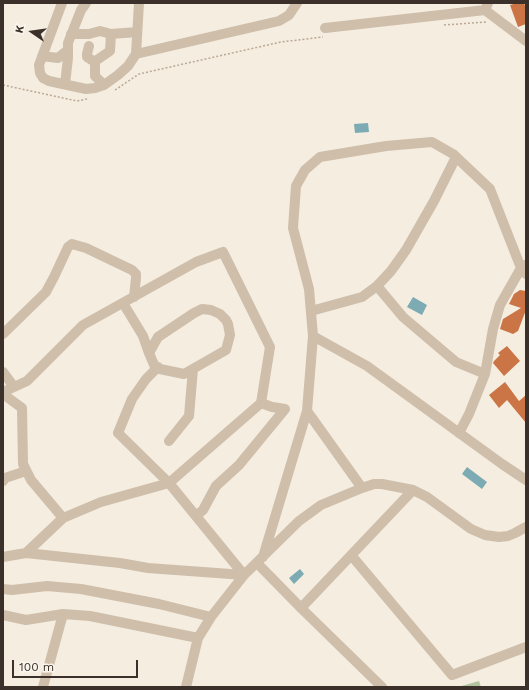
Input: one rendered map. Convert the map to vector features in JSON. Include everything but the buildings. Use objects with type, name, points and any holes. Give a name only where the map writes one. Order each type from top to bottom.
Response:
[{"type":"street","points":[[65,84],[68,43],[83,6],[62,6],[38,65],[40,73],[43,78],[49,81],[86,88],[95,88],[104,85],[118,75],[128,66],[136,54],[139,3]]},
{"type":"street","points":[[136,54],[280,21],[289,15],[297,3]]},
{"type":"street","points":[[325,32],[487,6],[526,40]]},
{"type":"street","points":[[71,34],[89,34],[100,31],[111,34],[137,32]]},
{"type":"street","points":[[94,62],[110,51],[111,34]]},
{"type":"street","points":[[89,46],[87,57],[94,62]]},
{"type":"street","points":[[42,56],[58,58],[68,50]]},
{"type":"street","points":[[94,62],[95,76],[104,85]]},
{"type":"street","points":[[260,560],[307,411],[314,336],[309,289],[293,228],[296,186],[305,170],[320,157],[394,145],[432,142],[456,157],[490,189],[524,269],[500,306],[493,329],[486,374],[459,433]]},
{"type":"street","points":[[311,312],[362,297],[377,286],[391,271],[406,250],[434,201],[456,157]]},
{"type":"street","points":[[3,334],[46,292],[68,247],[72,244],[86,248],[132,270],[136,274],[134,297]]},
{"type":"street","points":[[26,553],[63,518],[101,502],[169,483],[261,403],[270,347],[224,252],[196,262],[82,325],[27,381],[3,393],[22,408],[22,464],[31,480],[63,518]]},
{"type":"street","points":[[377,286],[403,317],[456,362],[486,374]]},
{"type":"street","points":[[123,303],[143,336],[149,353],[155,367],[184,374],[226,350],[230,335],[226,320],[220,314],[211,310],[202,309],[158,337],[149,353]]},
{"type":"street","points":[[314,336],[367,366],[526,480]]},
{"type":"street","points":[[158,367],[146,379],[132,399],[118,433],[169,483],[244,575]]},
{"type":"street","points":[[169,441],[188,416],[193,369]]},
{"type":"street","points":[[3,372],[14,387]]},
{"type":"street","points":[[196,516],[203,510],[216,486],[239,465],[285,409],[272,407],[261,403]]},
{"type":"street","points":[[307,411],[362,488]]},
{"type":"street","points":[[3,481],[5,478],[26,471]]},
{"type":"street","points":[[186,687],[198,638],[211,616],[244,575],[299,521],[321,505],[362,488],[374,484],[382,484],[413,490],[427,497],[472,529],[485,535],[498,537],[508,536],[526,527]]},
{"type":"street","points":[[301,608],[413,490]]},
{"type":"street","points":[[3,550],[8,557],[26,553],[120,563],[148,568],[244,575]]},
{"type":"street","points":[[351,555],[452,675],[526,647]]},
{"type":"street","points":[[260,560],[301,608],[382,687]]},
{"type":"street","points":[[3,589],[12,590],[47,586],[81,589],[211,616]]},
{"type":"street","points":[[3,615],[26,620],[63,614],[90,616],[198,638]]},
{"type":"street","points":[[44,687],[63,614]]},
{"type":"path","points":[[439,25],[489,22]]},
{"type":"path","points":[[114,90],[139,74],[325,32]]},
{"type":"path","points":[[3,85],[78,100],[92,97]]},
{"type":"green space","points":[[479,681],[481,687],[458,687]]},
{"type":"water","points":[[368,123],[369,132],[355,133],[354,124]]},
{"type":"water","points":[[413,297],[427,305],[422,315],[407,307]]},
{"type":"water","points":[[467,467],[487,482],[482,489],[462,474]]},
{"type":"water","points":[[300,569],[304,574],[294,584],[289,578]]}]
